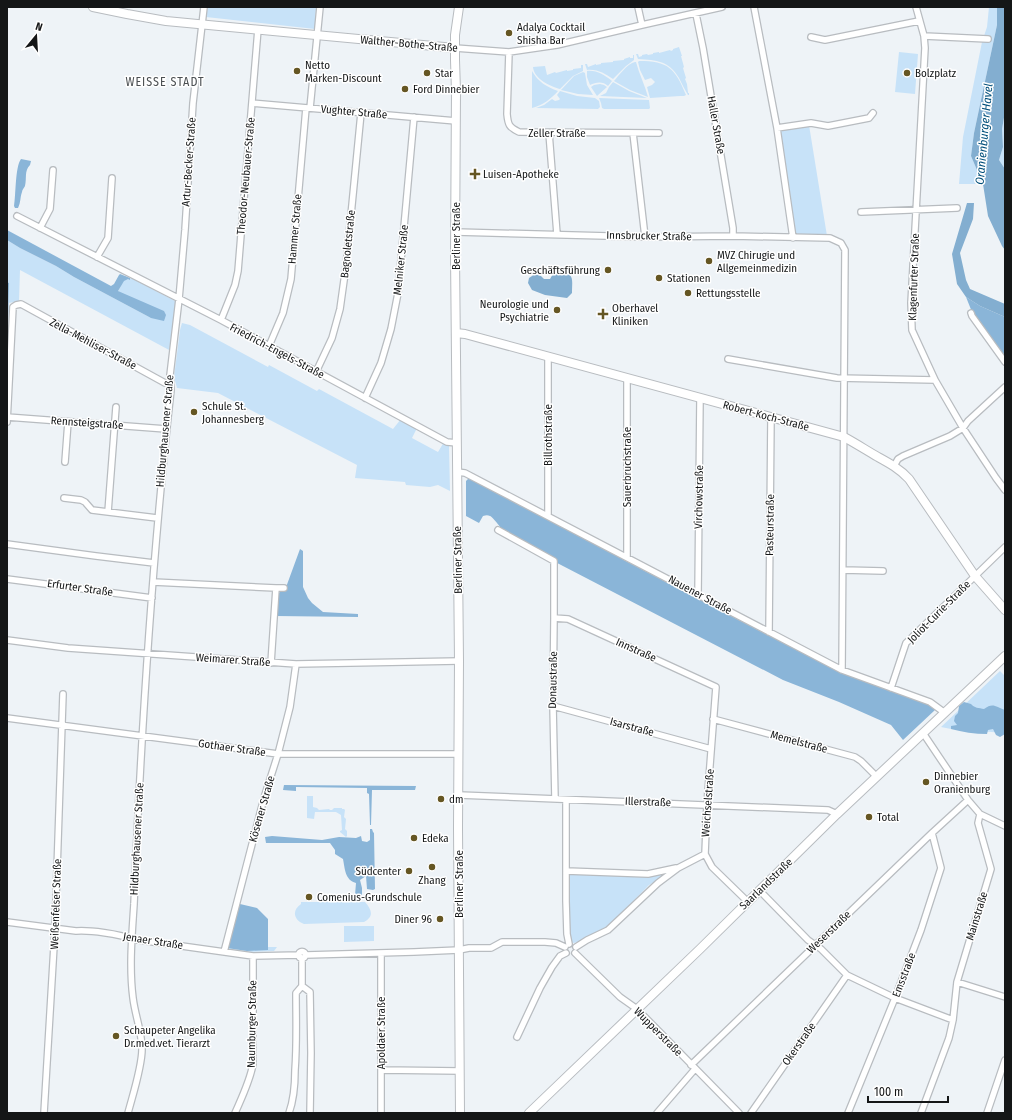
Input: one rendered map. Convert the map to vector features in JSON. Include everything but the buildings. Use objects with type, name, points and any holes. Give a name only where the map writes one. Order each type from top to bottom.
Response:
[{"type":"street","name":"Walther-Bothe-Straße","points":[[93,7],[151,19],[509,52],[557,45],[642,24],[696,14],[722,7]]},
{"type":"street","name":"Artur-Becker-Straße","points":[[179,299],[193,103],[204,7]]},
{"type":"street","name":"Hammer Straße","points":[[269,346],[283,313],[291,279],[308,108],[318,35],[320,7]]},
{"type":"street","name":"Berliner Straße","points":[[459,7],[455,35],[455,48],[460,1113]]},
{"type":"street","points":[[638,7],[642,24]]},
{"type":"street","points":[[754,7],[777,128],[793,238]]},
{"type":"street","name":"Klagenfurter Straße","points":[[916,7],[924,36],[925,65],[911,303],[912,330],[934,380],[963,428],[1005,490]]},
{"type":"street","name":"Haller Straße","points":[[696,14],[711,94],[733,228],[733,236]]},
{"type":"street","points":[[811,37],[825,40],[919,20]]},
{"type":"street","name":"Theodor-Neubauer-Straße","points":[[221,320],[235,286],[238,271],[258,29]]},
{"type":"street","points":[[924,36],[988,39]]},
{"type":"street","name":"Zeller Straße","points":[[509,52],[507,114],[508,122],[511,128],[519,132],[659,133]]},
{"type":"street","name":"Vughter Straße","points":[[252,103],[456,121]]},
{"type":"street","name":"Bagnoletstraße","points":[[316,372],[332,338],[340,309],[346,266],[361,113]]},
{"type":"street","points":[[777,128],[810,123],[828,126],[868,118],[873,113]]},
{"type":"street","name":"Melniker Straße","points":[[365,398],[381,364],[391,329],[398,293],[414,117]]},
{"type":"street","points":[[550,133],[557,234]]},
{"type":"street","points":[[633,133],[645,237]]},
{"type":"street","points":[[40,228],[50,209],[53,170]]},
{"type":"street","points":[[97,257],[108,238],[112,178]]},
{"type":"street","points":[[861,212],[957,208]]},
{"type":"street","name":"Friedrich-Engels-Straße","points":[[17,216],[221,320],[447,442],[457,443]]},
{"type":"street","name":"Innsbrucker Straße","points":[[456,232],[645,237],[733,236],[830,238],[841,243],[846,250],[844,379]]},
{"type":"street","name":"Hildburghausener Straße","points":[[128,1113],[141,1060],[142,1049],[133,1000],[131,974],[132,939],[147,654],[157,518],[171,390],[170,375],[179,299]]},
{"type":"street","name":"Zella-Mehliser-Straße","points":[[7,417],[13,307],[16,305],[21,304],[165,382],[170,383]]},
{"type":"street","points":[[970,313],[1005,362]]},
{"type":"street","name":"Robert-Koch-Straße","points":[[456,333],[465,334],[548,356],[844,438],[894,466],[909,479],[975,576],[1005,610]]},
{"type":"street","name":"Billrothstraße","points":[[548,356],[548,515]]},
{"type":"street","points":[[728,359],[844,379],[934,380]]},
{"type":"street","name":"Sauerbruchstraße","points":[[626,557],[627,378]]},
{"type":"street","points":[[842,670],[844,379]]},
{"type":"street","points":[[894,466],[898,459],[903,456],[950,436],[963,428],[968,421],[1005,387]]},
{"type":"street","name":"Virchowstraße","points":[[698,595],[700,398]]},
{"type":"street","points":[[108,512],[116,407]]},
{"type":"street","points":[[7,417],[7,422]]},
{"type":"street","name":"Rennsteigstraße","points":[[7,417],[166,429]]},
{"type":"street","name":"Pasteurstraße","points":[[769,632],[771,417]]},
{"type":"street","points":[[65,462],[68,422]]},
{"type":"street","name":"Nauener Straße","points":[[457,472],[466,473],[548,515],[842,670],[930,702],[944,713]]},
{"type":"street","points":[[64,498],[81,500],[85,502],[92,510],[157,518]]},
{"type":"street","name":"Donaustraße","points":[[498,530],[554,561],[553,706],[555,799]]},
{"type":"street","points":[[7,544],[154,563]]},
{"type":"street","name":"Joliot-Curie-Straße","points":[[891,688],[906,643],[1005,547]]},
{"type":"street","points":[[843,570],[883,571]]},
{"type":"street","name":"Erfurter Straße","points":[[7,579],[152,598]]},
{"type":"street","points":[[153,582],[284,588]]},
{"type":"street","points":[[271,663],[276,588]]},
{"type":"street","name":"Innstraße","points":[[554,618],[568,619],[716,687]]},
{"type":"street","name":"Weimarer Straße","points":[[7,640],[68,648],[271,663],[296,664],[459,661]]},
{"type":"street","name":"Saarlandstraße","points":[[529,1113],[760,891],[837,814],[1005,656]]},
{"type":"street","name":"Kösener Straße","points":[[224,952],[264,798],[278,754],[290,707],[296,664]]},
{"type":"street","name":"Weichselstraße","points":[[705,854],[707,804],[716,687]]},
{"type":"street","name":"Weißenfelser Straße","points":[[44,1113],[55,929],[63,694]]},
{"type":"street","name":"Isarstraße","points":[[553,706],[711,749]]},
{"type":"street","name":"Gothaer Straße","points":[[7,718],[278,754],[459,754]]},
{"type":"street","name":"Memelstraße","points":[[713,719],[855,757],[877,777]]},
{"type":"street","points":[[923,733],[968,800],[980,814],[1005,826]]},
{"type":"street","name":"Illerstraße","points":[[459,795],[828,810],[837,814]]},
{"type":"street","points":[[566,800],[567,948],[571,955],[575,953],[576,946]]},
{"type":"street","name":"Weserstraße","points":[[657,1113],[693,1067],[815,946],[968,800]]},
{"type":"street","name":"Mainstraße","points":[[921,1113],[949,1038],[953,1020],[957,982],[991,869],[978,823],[980,814]]},
{"type":"street","name":"Emsstraße","points":[[848,1113],[921,930],[940,868],[932,833]]},
{"type":"street","points":[[518,1037],[540,988],[552,967],[567,948],[573,944],[576,946],[608,930],[658,883],[678,868],[705,854],[712,867],[748,902]]},
{"type":"street","points":[[566,871],[648,874],[678,868]]},
{"type":"street","points":[[760,891],[808,940],[821,949],[847,975],[895,998],[953,1020]]},
{"type":"street","name":"Jenaer Straße","points":[[7,922],[55,929],[125,936],[132,939],[253,956],[302,956],[459,950]]},
{"type":"street","points":[[459,950],[469,948],[491,948],[502,942],[556,943],[567,948]]},
{"type":"street","name":"Apoldaer Straße","points":[[381,953],[381,1113]]},
{"type":"street","name":"Wupperstraße","points":[[575,953],[620,997],[637,1010],[739,1113]]},
{"type":"street","name":"Naumburger Straße","points":[[234,1113],[247,1086],[253,1064],[253,956]]},
{"type":"street","points":[[289,1113],[294,1094],[297,1048],[296,993],[302,986],[302,956]]},
{"type":"street","name":"Okerstraße","points":[[751,1113],[847,975]]},
{"type":"street","points":[[957,982],[1005,997]]},
{"type":"street","points":[[302,986],[310,992],[310,1113]]},
{"type":"street","points":[[987,1113],[1005,1060]]},
{"type":"street","points":[[381,1070],[460,1071]]},
{"type":"shaded area","points":[[208,7],[316,7],[315,29],[206,17]]},
{"type":"shaded area","points":[[989,7],[997,7],[997,25],[974,133],[971,156],[983,184],[959,184],[963,137],[982,42],[987,27]]},
{"type":"shaded area","points":[[679,47],[689,95],[671,68],[662,62],[638,59],[636,54],[638,54],[639,57],[647,54],[671,51]]},
{"type":"shaded area","name":"Bolzplatz","points":[[899,52],[918,54],[915,94],[895,92]]},
{"type":"shaded area","points":[[633,55],[634,60],[613,79],[598,71],[587,70],[585,64],[587,64],[588,67],[601,63],[624,60],[630,57],[633,58]]},
{"type":"shaded area","points":[[639,61],[649,61],[669,68],[678,78],[686,95],[650,98],[647,87],[655,82],[651,78],[645,80],[640,70]]},
{"type":"shaded area","points":[[636,62],[648,97],[630,90],[614,81],[626,67]]},
{"type":"shaded area","points":[[581,65],[583,65],[583,71],[573,76],[560,89],[547,84],[539,78],[533,67],[545,66],[547,75],[555,72],[581,68]]},
{"type":"shaded area","points":[[532,71],[543,84],[558,91],[553,97],[532,108]]},
{"type":"shaded area","points":[[587,71],[597,72],[612,81],[608,86],[599,82],[590,85],[587,77]]},
{"type":"shaded area","points":[[583,72],[585,73],[587,85],[593,95],[578,94],[561,90],[574,76]]},
{"type":"shaded area","points":[[613,82],[629,91],[647,98],[600,96],[606,93]]},
{"type":"shaded area","points":[[600,84],[607,87],[597,96],[591,87]]},
{"type":"shaded area","points":[[560,91],[577,96],[595,98],[599,101],[600,107],[598,109],[536,108],[544,105],[552,99],[555,101],[559,100],[560,99],[557,95]]},
{"type":"shaded area","points":[[599,98],[649,100],[650,108],[604,109],[602,108]]},
{"type":"shaded area","points":[[1005,112],[1005,169],[999,160],[1003,147],[1002,129]]},
{"type":"shaded area","points":[[809,125],[827,236],[795,236],[780,130]]},
{"type":"shaded area","points":[[21,159],[31,161],[26,172],[25,186],[22,191],[19,206],[18,208],[15,208],[17,174]]},
{"type":"shaded area","points":[[7,230],[111,286],[120,274],[130,278],[130,280],[128,279],[124,281],[118,291],[164,311],[166,315],[164,321],[151,318],[20,248],[7,240]]},
{"type":"shaded area","points":[[7,240],[151,318],[118,291],[125,276],[175,301],[171,351],[20,270],[19,301],[9,303],[9,283],[7,282]]},
{"type":"shaded area","points":[[7,282],[9,283],[7,374]]},
{"type":"shaded area","points":[[966,297],[980,306],[1005,317],[1005,359],[974,317]]},
{"type":"shaded area","points":[[182,323],[190,325],[268,367],[269,365],[317,391],[319,389],[393,429],[401,419],[417,428],[412,438],[438,452],[444,442],[449,445],[450,491],[438,485],[430,487],[406,485],[405,482],[355,478],[357,465],[218,393],[177,388],[174,377]]},
{"type":"shaded area","points":[[471,479],[545,516],[624,560],[841,673],[927,703],[935,710],[903,740],[891,725],[839,702],[783,680],[507,537],[494,519],[490,516],[483,516],[479,523],[466,516],[466,481]]},
{"type":"shaded area","points":[[300,549],[303,551],[303,587],[312,603],[323,612],[358,614],[358,617],[276,616],[278,594],[285,590]]},
{"type":"shaded area","points":[[1000,671],[1005,676],[1005,733],[941,727]]},
{"type":"shaded area","points":[[964,702],[978,708],[984,709],[992,705],[1005,710],[1005,734],[1000,737],[996,735],[993,729],[988,730],[987,734],[978,734],[951,729],[951,726],[957,725],[954,721],[955,716],[958,713],[959,706]]},
{"type":"shaded area","points":[[284,785],[416,786],[415,790],[372,790],[370,825],[369,794],[367,793],[367,788],[296,787],[296,791],[283,790]]},
{"type":"shaded area","points":[[307,796],[313,796],[313,807],[319,810],[342,808],[345,810],[344,817],[346,819],[346,837],[340,832],[342,830],[341,815],[336,812],[315,812],[314,819],[307,818]]},
{"type":"shaded area","points":[[370,829],[372,829],[374,833],[375,889],[367,889],[366,876],[360,880],[362,897],[355,895],[356,883],[352,882],[348,877],[343,859],[335,854],[335,850],[330,843],[266,843],[265,837],[272,836],[322,840],[339,837],[356,838],[361,836],[362,841],[367,842],[370,840]]},
{"type":"shaded area","points":[[669,873],[649,885],[606,929],[592,937],[574,943],[570,942],[570,874],[647,877]]},
{"type":"shaded area","points":[[301,902],[365,902],[369,907],[371,915],[364,922],[304,924],[298,920],[295,915],[296,909]]},
{"type":"shaded area","points":[[240,904],[257,908],[268,919],[268,950],[247,951],[227,948]]},
{"type":"shaded area","points":[[344,926],[374,926],[374,941],[344,942]]},
{"type":"shaded area","points":[[268,947],[277,947],[274,951],[248,952],[227,949],[267,950]]},
{"type":"water","name":"Oranienburger Havel","points":[[997,7],[1005,7],[1005,112],[1002,129],[1003,147],[999,160],[1005,169],[1005,250],[988,216],[983,184],[971,156],[974,133],[997,25]]},
{"type":"water","points":[[967,203],[974,203],[973,219],[960,253],[966,280],[970,289],[1005,304],[1005,317],[980,306],[966,297],[957,284],[952,254]]},
{"type":"water","points":[[559,271],[570,275],[572,278],[572,293],[567,298],[545,295],[532,290],[528,283],[529,278],[535,274],[544,279],[550,279],[554,272]]},
{"type":"place","name":"Adalya Cocktail Shisha Bar","points":[[509,33]]},
{"type":"place","name":"Netto Marken-Discount","points":[[297,71]]},
{"type":"place","name":"Star","points":[[427,73]]},
{"type":"place","name":"Bolzplatz","points":[[907,73]]},
{"type":"place","name":"Ford Dinnebier","points":[[405,89]]},
{"type":"place","name":"Luisen-Apotheke","points":[[475,174]]},
{"type":"place","name":"MVZ Chirugie und Allgemeinmedizin","points":[[709,261]]},
{"type":"place","name":"Geschäftsführung","points":[[608,270]]},
{"type":"place","name":"Stationen","points":[[659,278]]},
{"type":"place","name":"Rettungsstelle","points":[[688,293]]},
{"type":"place","name":"Neurologie und Psychiatrie","points":[[557,310]]},
{"type":"place","name":"Oberhavel Kliniken","points":[[603,314]]},
{"type":"place","name":"Schule St. Johannesberg","points":[[194,412]]},
{"type":"place","name":"Dinnebier Oranienburg","points":[[926,782]]},
{"type":"place","name":"dm","points":[[441,799]]},
{"type":"place","name":"Total","points":[[869,817]]},
{"type":"place","name":"Edeka","points":[[414,838]]},
{"type":"place","name":"Zhang","points":[[432,867]]},
{"type":"place","name":"Südcenter","points":[[409,871]]},
{"type":"place","name":"Comenius-Grundschule","points":[[309,897]]},
{"type":"place","name":"Diner 96","points":[[440,919]]},
{"type":"place","name":"Schaupeter Angelika Dr.med.vet. Tierarzt","points":[[116,1036]]},
{"type":"district","name":"WEISSE STADT","points":[[165,82]]}]
